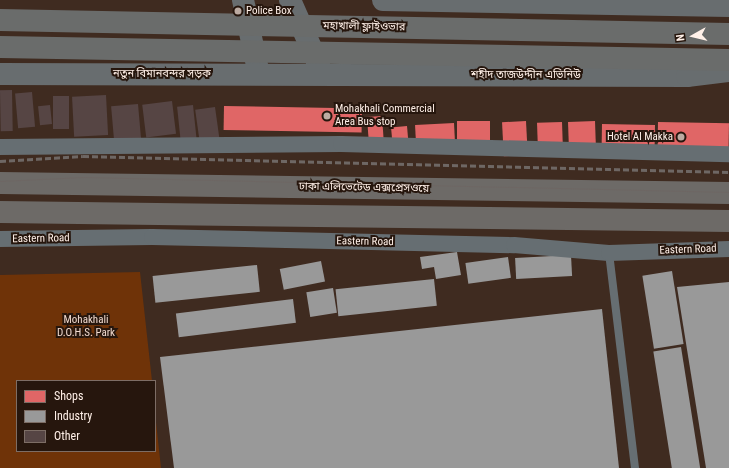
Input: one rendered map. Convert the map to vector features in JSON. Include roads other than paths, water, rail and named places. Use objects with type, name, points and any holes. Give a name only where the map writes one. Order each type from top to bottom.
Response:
[{"type":"highway","name":"মহাখালী ফ্লাইওভার","points":[[0,20],[729,34]]},
{"type":"highway","points":[[0,47],[729,60]]},
{"type":"highway","name":"ঢাকা এলিভেটেড এক্সপ্রেসওয়ে","points":[[0,183],[729,193]]},
{"type":"highway","points":[[0,212],[729,221]]},
{"type":"main road","points":[[243,0],[259,73]]},
{"type":"main road","points":[[290,0],[323,74]]},
{"type":"main road","points":[[383,0],[729,6]]},
{"type":"main road","name":"শহীদ তাজউদ্দীন এভিনিউ","points":[[323,74],[687,76],[729,71]]},
{"type":"main road","name":"নতুন বিমানবন্দর সড়ক","points":[[0,74],[323,74]]},
{"type":"main road","points":[[687,76],[729,76]]},
{"type":"street","points":[[0,147],[341,144],[729,154]]},
{"type":"street","name":"Eastern Road","points":[[0,239],[152,237],[514,245],[609,252],[729,249]]},
{"type":"lane","points":[[609,252],[635,468]]},
{"type":"tram line","points":[[0,181],[84,177],[729,192]]},
{"type":"railway","points":[[0,161],[83,156],[729,172]]},
{"type":"place","name":"Police Box","points":[[238,11]]},
{"type":"place","name":"Mohakhali Commercial Area Bus stop","points":[[327,116]]},
{"type":"place","name":"Hotel Al Makka","points":[[681,137]]},
{"type":"park label","name":"Mohakhali D.O.H.S. Park","points":[[86,327]]}]
